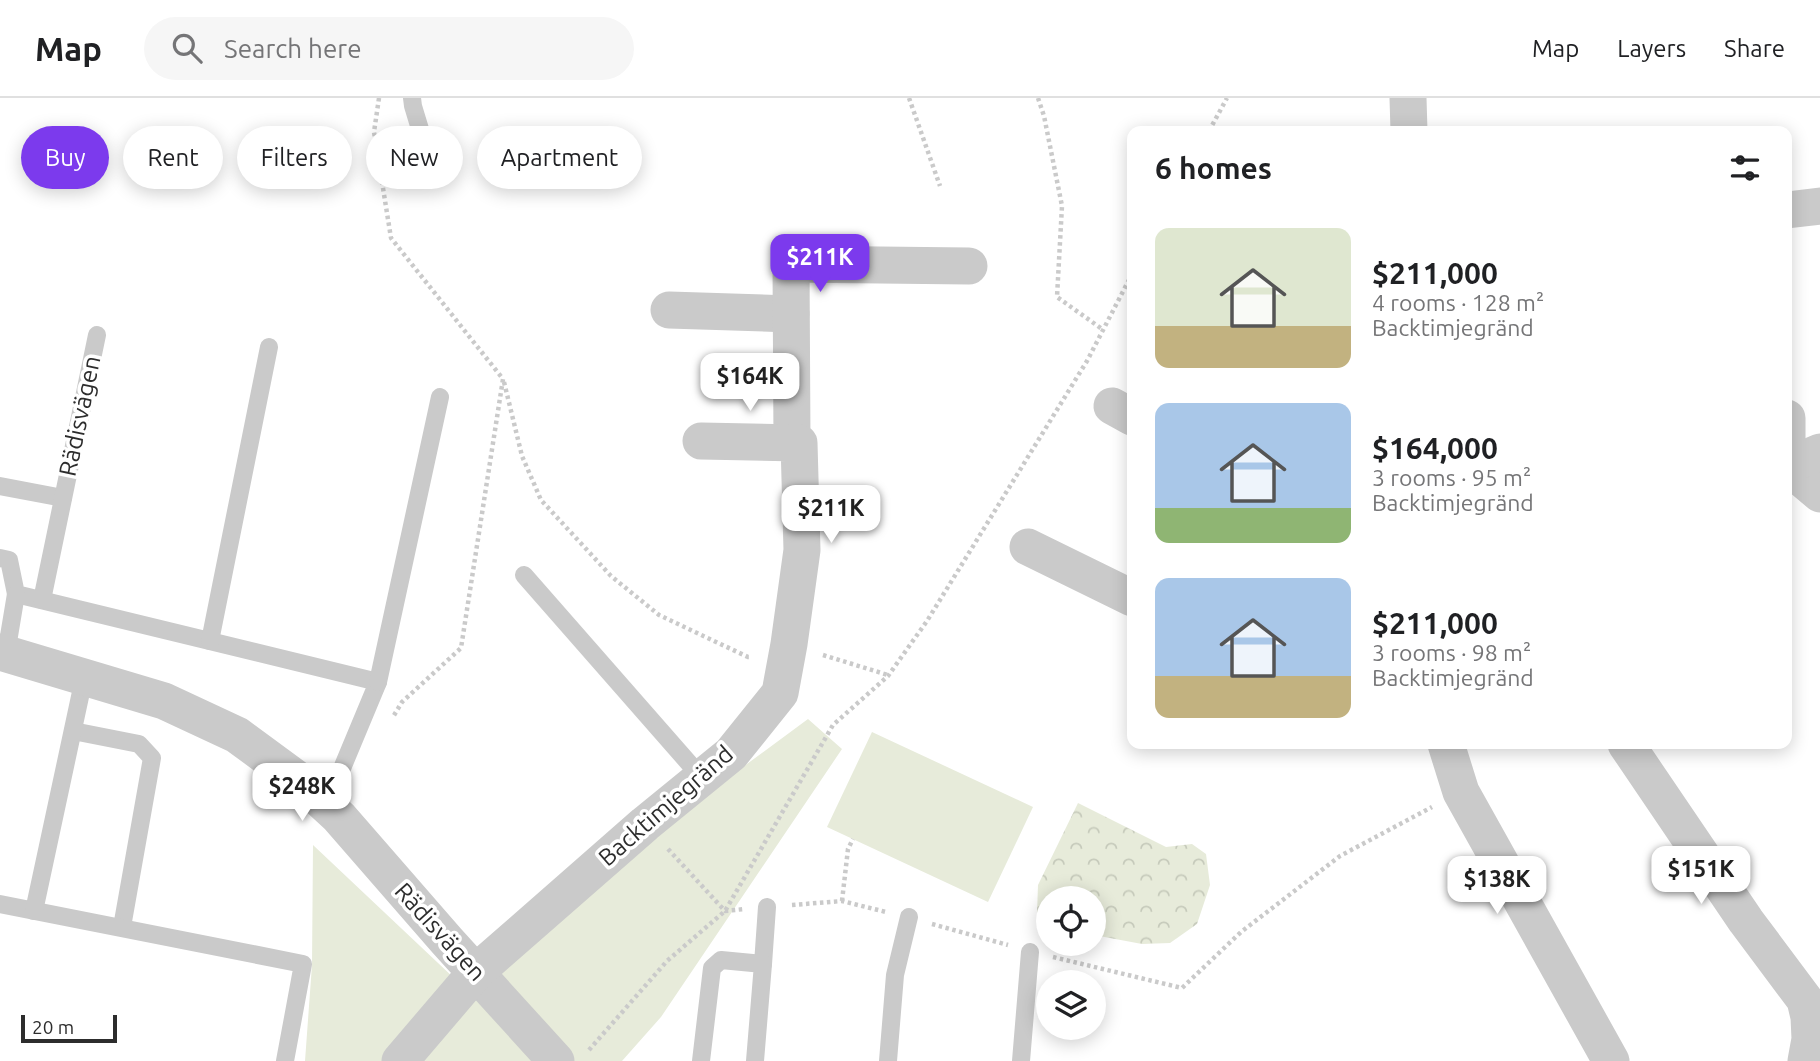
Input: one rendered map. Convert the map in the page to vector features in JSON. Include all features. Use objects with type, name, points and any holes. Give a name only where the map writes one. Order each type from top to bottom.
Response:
[{"type":"street","points":[[1408,98],[1409,126]]},
{"type":"street","points":[[1792,209],[1820,206]]},
{"type":"street","name":"Backtimjegränd","points":[[400,1061],[476,972],[645,824],[732,754],[780,693],[802,550],[799,443],[792,443],[791,264],[968,266]]},
{"type":"street","points":[[669,310],[791,314]]},
{"type":"street","points":[[701,441],[792,443]]},
{"type":"street","points":[[1792,464],[1820,452]]},
{"type":"street","points":[[1792,470],[1820,494]]},
{"type":"street","points":[[1028,547],[1127,596]]},
{"type":"street","name":"Rädisvägen","points":[[3,653],[164,701],[237,735],[301,782],[339,817],[476,972],[572,1056]]},
{"type":"street","points":[[1448,749],[1461,792],[1611,1061]]},
{"type":"street","points":[[1629,749],[1746,921],[1805,1000],[1810,1028],[1807,1061]]},
{"type":"lane","points":[[412,98],[419,126]]},
{"type":"lane","name":"Rädisvägen","points":[[42,600],[97,335]]},
{"type":"lane","points":[[210,641],[269,347]]},
{"type":"lane","points":[[324,804],[378,682],[439,397]]},
{"type":"lane","name":"Rädisvägen","points":[[0,486],[63,498]]},
{"type":"lane","name":"Rädisvägen","points":[[0,558],[9,560],[16,594],[3,653]]},
{"type":"lane","points":[[524,575],[702,778]]},
{"type":"lane","points":[[16,594],[378,682]]},
{"type":"lane","points":[[34,911],[84,678]]},
{"type":"lane","points":[[73,731],[139,744],[152,758],[122,928]]},
{"type":"lane","points":[[0,904],[303,964],[285,1061]]},
{"type":"lane","points":[[755,1061],[767,907]]},
{"type":"lane","points":[[888,1061],[895,975],[909,917]]},
{"type":"lane","points":[[1021,1061],[1030,952]]},
{"type":"lane","points":[[701,1061],[712,968],[721,960],[763,964]]},
{"type":"path","points":[[909,98],[940,186]]},
{"type":"path","points":[[1038,98],[1062,206],[1056,297],[1102,329]]},
{"type":"path","points":[[1212,126],[1227,98]]},
{"type":"path","points":[[572,1056],[667,961],[725,911],[834,725],[888,676],[927,621],[1087,361],[1127,283]]},
{"type":"path","points":[[503,379],[522,456],[541,500],[611,576],[659,615],[748,657],[789,644],[888,676]]},
{"type":"path","points":[[725,911],[842,901],[1030,952],[1182,988],[1241,932],[1340,856],[1461,792]]},
{"type":"path","points":[[645,824],[725,911]]},
{"type":"path","points":[[842,901],[848,849],[853,839]]},
{"type":"green space","points":[[808,719],[842,749],[661,1017],[622,1061],[305,1061],[312,965],[313,845],[455,979]]},
{"type":"green space","points":[[872,732],[1033,807],[988,902],[827,827]]},
{"type":"green space","points":[[1078,803],[1166,847],[1192,844],[1206,854],[1210,885],[1197,924],[1170,943],[1142,944],[1106,937],[1106,886],[1038,885]]}]
